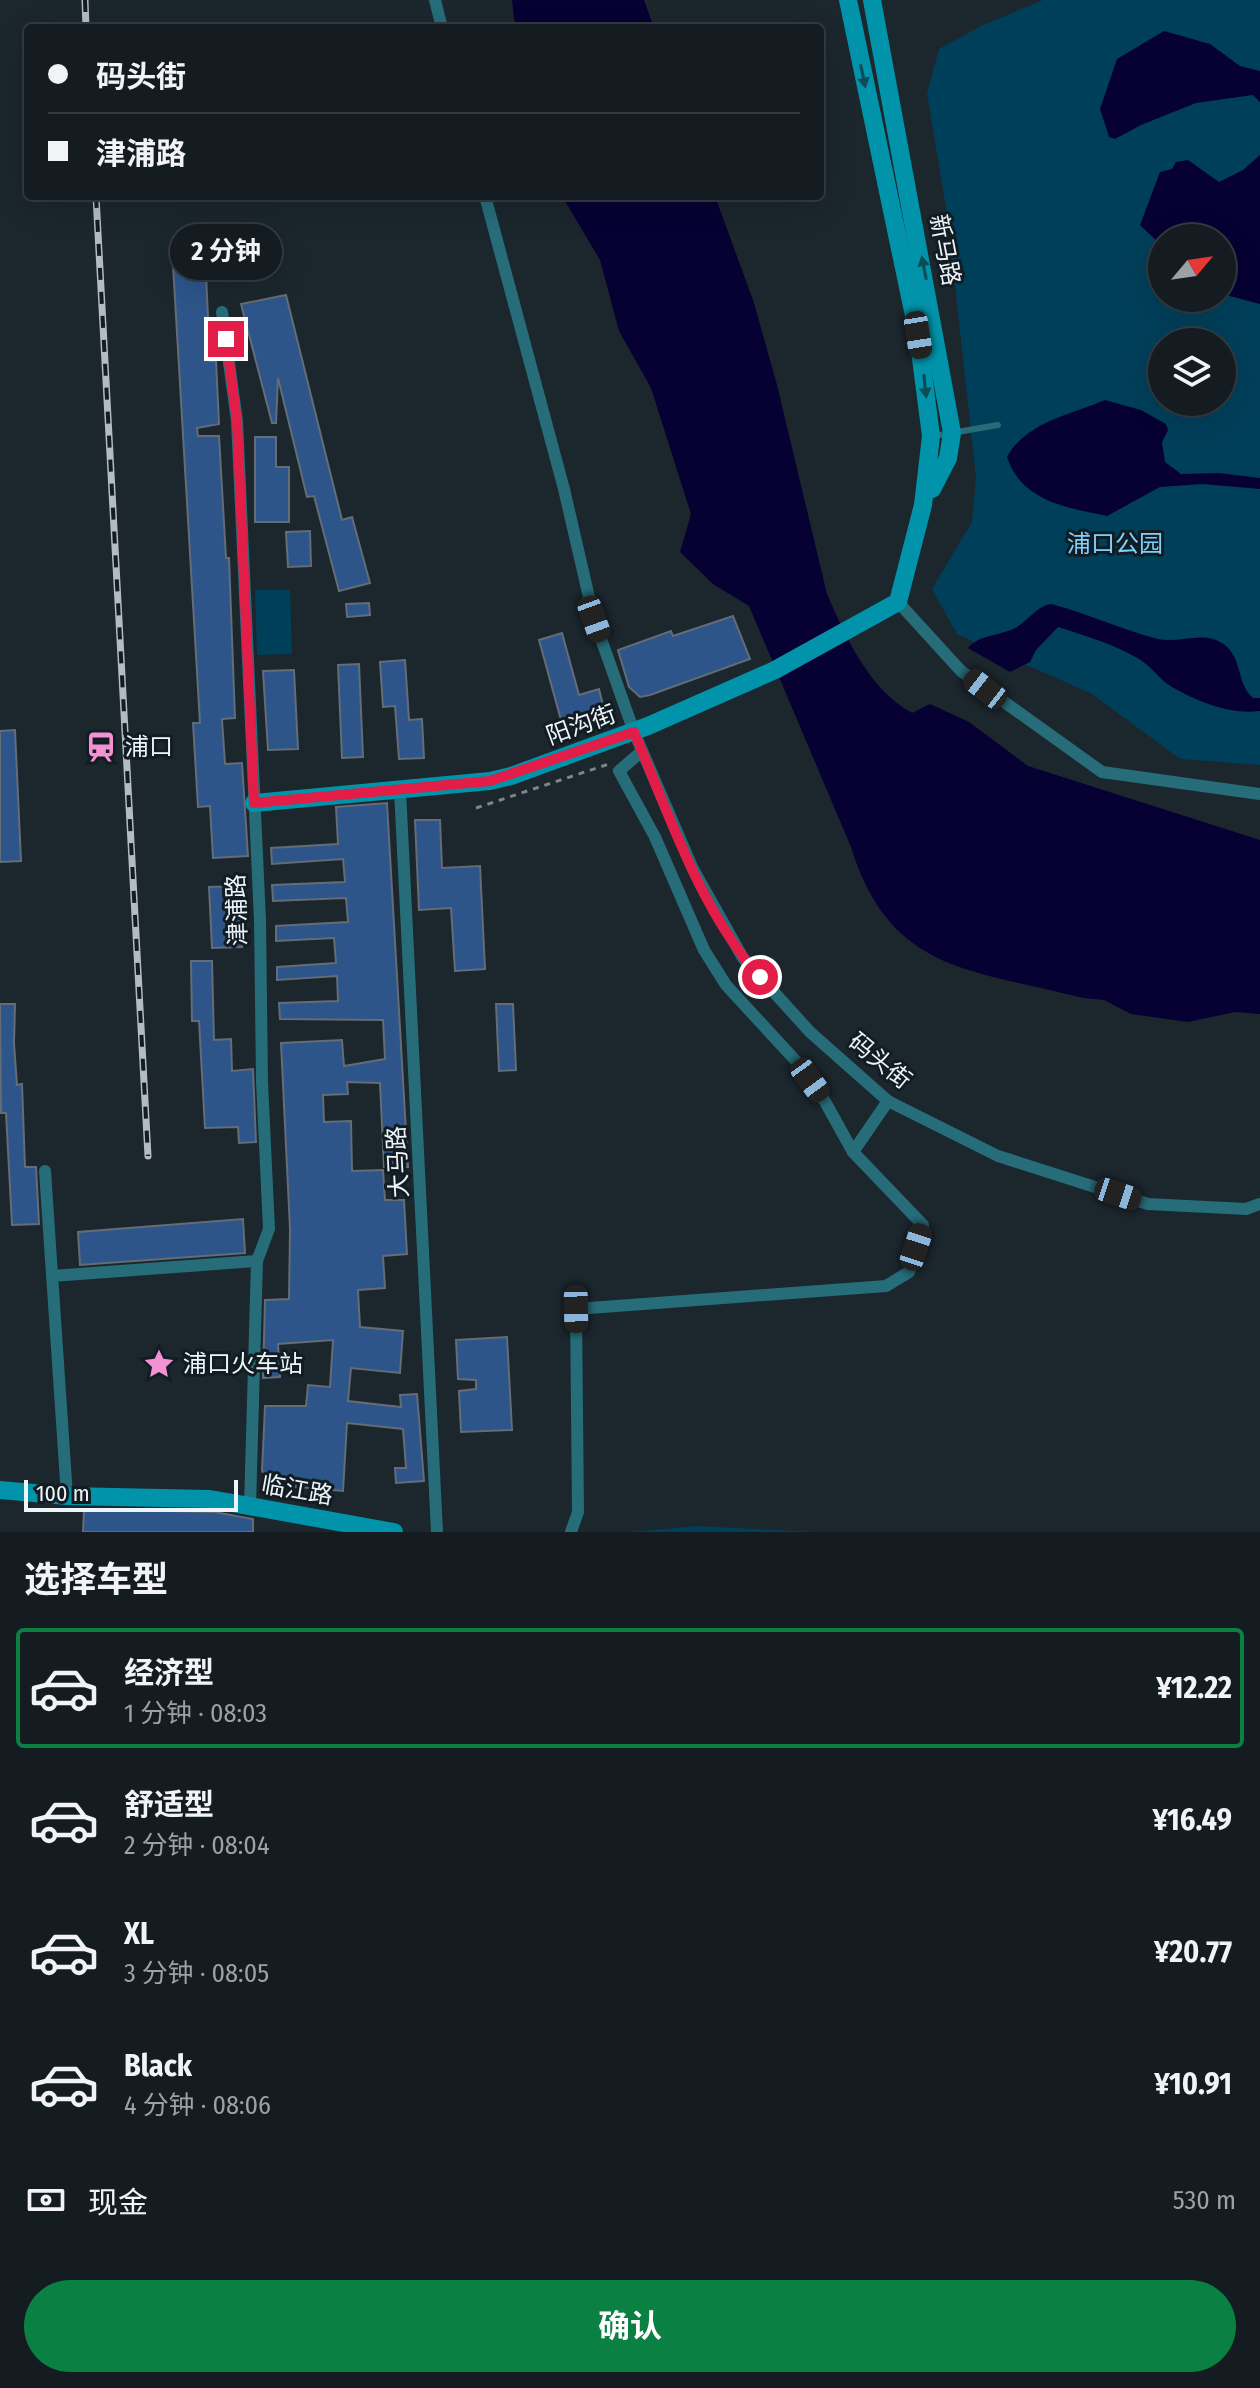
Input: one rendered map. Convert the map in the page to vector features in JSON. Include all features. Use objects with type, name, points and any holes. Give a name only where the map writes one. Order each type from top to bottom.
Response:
[{"type":"street","points":[[435,0],[441,24]]},
{"type":"street","name":"新马路","points":[[848,0],[918,335],[931,436],[923,505],[898,602]]},
{"type":"street","name":"新马路","points":[[872,0],[952,433],[948,458],[923,505]]},
{"type":"street","name":"码头街","points":[[486,200],[564,489],[594,619],[634,732],[693,869],[743,958],[810,1032],[888,1101],[998,1156],[1148,1204],[1246,1209],[1260,1204]]},
{"type":"street","name":"津浦路","points":[[222,312],[237,421],[269,1229],[257,1261],[250,1506]]},
{"type":"street","points":[[898,602],[961,671],[1102,772],[1260,794]]},
{"type":"street","name":"阳沟街","points":[[254,803],[490,781],[634,732],[775,670],[898,602]]},
{"type":"street","points":[[571,1532],[578,1512],[576,1309],[886,1286],[909,1272],[923,1225],[853,1152],[823,1098],[796,1061],[726,985],[704,950],[655,837],[619,771],[642,751]]},
{"type":"street","name":"大马路","points":[[400,790],[437,1532]]},
{"type":"street","points":[[853,1152],[888,1101]]},
{"type":"street","points":[[45,1171],[67,1496]]},
{"type":"street","points":[[52,1276],[257,1261]]},
{"type":"street","name":"临江路","points":[[0,1490],[67,1496],[210,1499],[394,1532]]},
{"type":"lane","points":[[931,436],[998,425]]},
{"type":"path","points":[[476,808],[613,762]]},
{"type":"green space","name":"浦口公园","points":[[1043,0],[1260,0],[1260,765],[1180,759],[1092,694],[957,634],[932,589],[972,522],[976,478],[948,220],[927,93],[939,49],[981,26]]},
{"type":"green space","points":[[255,590],[290,590],[292,654],[257,655]]},
{"type":"green space","points":[[697,1526],[815,1532],[630,1532]]},
{"type":"shaded area","points":[[512,0],[644,0],[653,24],[515,24]]},
{"type":"shaded area","points":[[1164,31],[1210,44],[1240,66],[1260,71],[1260,102],[1253,95],[1196,103],[1115,139],[1109,137],[1100,109],[1117,59]]},
{"type":"shaded area","points":[[1260,155],[1260,304],[1236,298],[1236,224],[1148,224],[1148,233],[1140,225],[1160,172],[1172,169],[1176,162],[1188,160],[1219,182],[1243,170]]},
{"type":"shaded area","points":[[564,200],[716,200],[754,303],[827,594],[860,661],[883,690],[912,713],[930,704],[969,722],[1028,766],[1260,840],[1260,1014],[1235,1012],[1188,1022],[1131,1014],[1104,1000],[1083,998],[971,971],[940,959],[912,943],[888,920],[868,888],[749,606],[713,584],[680,552],[691,514],[651,388],[619,331],[600,260]]},
{"type":"shaded area","points":[[1105,400],[1141,410],[1166,424],[1168,430],[1162,442],[1165,462],[1181,474],[1219,473],[1260,478],[1260,489],[1203,484],[1160,487],[1107,516],[1061,505],[1034,493],[1023,484],[1007,457],[1025,435],[1050,421]]},
{"type":"shaded area","points":[[1051,604],[1158,639],[1200,637],[1217,640],[1231,651],[1248,692],[1253,698],[1260,698],[1260,711],[1226,709],[1193,698],[1163,681],[1143,662],[1129,654],[1058,627],[1036,650],[1030,662],[1010,672],[968,648],[978,640],[1015,628]]},
{"type":"building","points":[[196,247],[196,252],[205,252],[210,361],[216,361],[219,424],[197,428],[198,436],[219,436],[226,558],[229,558],[235,718],[222,719],[225,764],[242,763],[248,856],[213,858],[210,806],[198,807],[193,723],[200,723],[172,248]]},
{"type":"building","points":[[286,295],[342,520],[352,517],[370,583],[339,591],[314,496],[307,497],[278,378],[276,423],[272,423],[241,304]]},
{"type":"building","points":[[255,437],[276,437],[276,467],[289,467],[289,522],[255,522]]},
{"type":"building","points":[[310,531],[311,566],[288,567],[286,532]]},
{"type":"building","points":[[369,603],[370,615],[347,617],[346,604]]},
{"type":"building","points":[[733,616],[750,659],[650,695],[640,697],[629,687],[618,650],[671,631],[673,636]]},
{"type":"building","points":[[562,633],[579,695],[599,689],[604,709],[561,720],[539,640]]},
{"type":"building","points":[[405,660],[409,720],[422,719],[424,758],[399,759],[395,706],[383,707],[380,662]]},
{"type":"building","points":[[359,664],[363,757],[342,758],[338,665]]},
{"type":"building","points":[[294,670],[298,749],[268,750],[263,671]]},
{"type":"building","points":[[15,730],[21,861],[0,862],[0,731]]},
{"type":"building","points":[[387,803],[408,1167],[384,1167],[380,1083],[347,1082],[348,1094],[323,1095],[324,1122],[351,1121],[352,1171],[383,1170],[385,1200],[404,1200],[407,1254],[383,1256],[385,1288],[358,1290],[360,1327],[403,1331],[400,1373],[351,1368],[348,1401],[401,1407],[400,1395],[417,1394],[424,1481],[396,1483],[395,1468],[406,1468],[403,1429],[347,1423],[343,1491],[275,1485],[262,1471],[265,1406],[306,1406],[308,1385],[330,1387],[333,1340],[278,1344],[280,1377],[263,1378],[265,1300],[289,1299],[290,1229],[281,1043],[342,1040],[344,1066],[385,1059],[383,1020],[280,1019],[279,1003],[338,1001],[337,976],[277,980],[277,967],[336,963],[334,938],[276,941],[276,926],[348,922],[346,898],[273,901],[272,885],[345,882],[343,859],[272,864],[271,848],[338,844],[336,807]]},
{"type":"building","points":[[415,820],[440,820],[442,868],[480,866],[485,969],[455,971],[451,908],[419,910]]},
{"type":"building","points":[[239,886],[242,947],[212,948],[209,887]]},
{"type":"building","points":[[191,961],[212,961],[214,1040],[231,1039],[232,1071],[253,1069],[256,1142],[239,1143],[238,1127],[205,1128],[199,1021],[192,1021]]},
{"type":"building","points":[[0,1004],[15,1004],[14,1043],[17,1085],[22,1084],[25,1167],[36,1167],[39,1224],[12,1225],[6,1113],[1,1113]]},
{"type":"building","points":[[496,1004],[513,1004],[516,1070],[499,1071]]},
{"type":"building","points":[[243,1219],[245,1253],[80,1265],[78,1232]]},
{"type":"building","points":[[507,1337],[512,1430],[461,1432],[459,1391],[476,1389],[476,1380],[458,1379],[456,1340]]},
{"type":"building","points":[[84,1509],[215,1512],[253,1519],[253,1532],[83,1532]]},
{"type":"railway","points":[[85,0],[86,24]]},
{"type":"railway","points":[[96,200],[148,1156]]},
{"type":"place","name":"浦口","points":[[101,747]]},
{"type":"place","name":"浦口火车站","points":[[159,1364]]},
{"type":"route","points":[[226,339],[237,421],[254,803],[490,781],[634,732],[693,869],[743,958],[760,977]]}]
